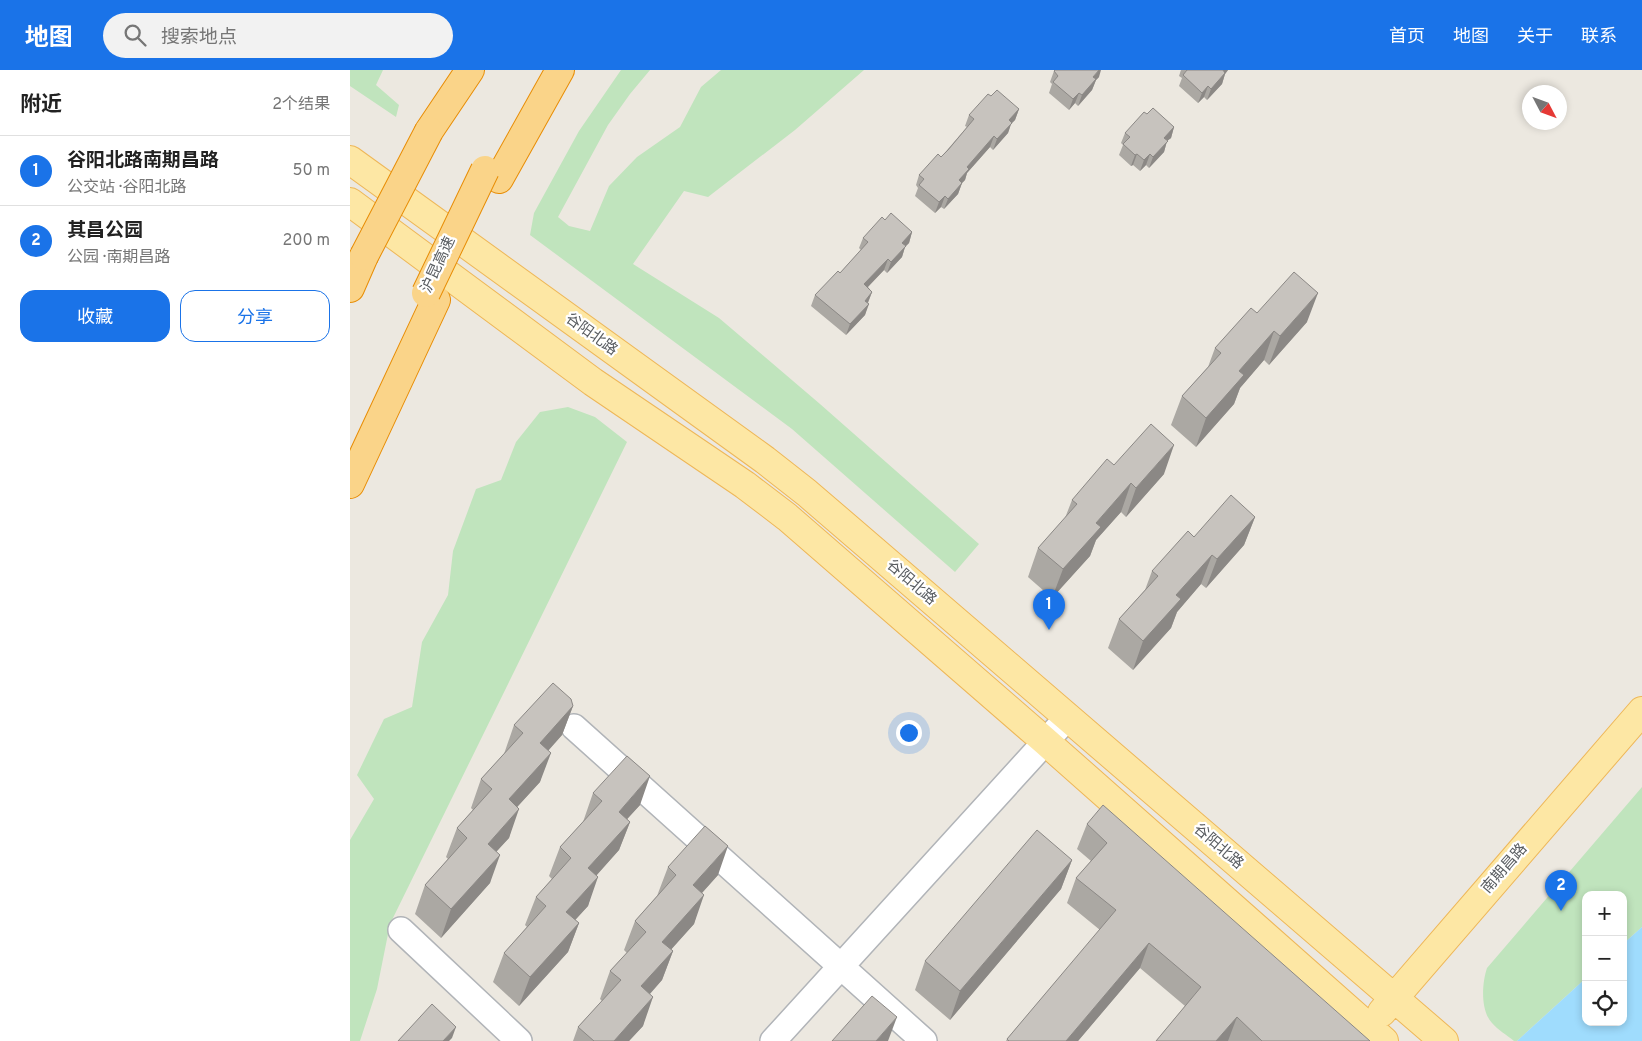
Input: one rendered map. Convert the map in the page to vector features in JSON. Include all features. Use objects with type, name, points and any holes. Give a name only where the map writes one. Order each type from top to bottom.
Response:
[{"type":"highway","points":[[350,288],[364,256],[428,131],[463,70]]},
{"type":"highway","points":[[428,131],[470,70]]},
{"type":"highway","name":"沪昆高速","points":[[350,467],[541,70]]},
{"type":"highway","points":[[492,174],[560,70]]},
{"type":"highway","points":[[350,484],[431,296]]},
{"type":"main road","name":"谷阳北路","points":[[350,160],[765,460],[807,493],[1066,718],[1444,1041]]},
{"type":"main road","name":"谷阳北路","points":[[350,202],[593,382],[745,485],[786,517],[1045,741],[1376,1034]]},
{"type":"main road","name":"南期昌路","points":[[1376,1034],[1394,998],[1642,711]]},
{"type":"street","points":[[773,1041],[1066,718]]},
{"type":"street","points":[[574,727],[924,1041]]},
{"type":"street","points":[[401,930],[519,1041]]},
{"type":"green space","points":[[350,70],[383,70],[376,85],[399,105],[396,117],[350,86]]},
{"type":"green space","points":[[621,70],[650,70],[608,125],[558,217],[569,226],[590,231],[609,186],[637,157],[680,127],[701,87],[721,70],[864,70],[795,130],[708,197],[684,191],[633,264],[719,318],[979,544],[955,572],[792,429],[530,235],[534,213],[579,131]]},
{"type":"green space","points":[[568,407],[595,417],[627,442],[390,924],[377,989],[360,1041],[350,1041],[350,840],[374,799],[357,775],[384,719],[412,707],[422,642],[448,595],[453,551],[476,489],[501,480],[516,442],[540,412]]},
{"type":"green space","points":[[1642,787],[1642,927],[1627,940],[1627,891],[1582,891],[1582,982],[1517,1041],[1514,1041],[1494,1026],[1485,1011],[1483,989],[1487,968]]},
{"type":"water","points":[[1642,927],[1642,1041],[1517,1041],[1582,982],[1582,1026],[1627,1026],[1627,940]]},
{"type":"building","points":[[1055,70],[1099,70],[1093,77],[1096,79],[1082,95],[1079,93],[1073,99],[1053,82],[1058,76]]},
{"type":"building","points":[[1187,70],[1223,70],[1225,73],[1211,89],[1208,86],[1202,93],[1183,75]]},
{"type":"building","points":[[997,90],[1019,109],[1009,120],[1012,123],[997,139],[994,136],[967,167],[969,169],[959,180],[962,183],[948,199],[945,196],[939,202],[919,185],[924,179],[919,175],[938,154],[941,157],[948,150],[974,119],[969,115],[988,94],[991,96]]},
{"type":"building","points":[[1153,108],[1174,127],[1164,138],[1168,141],[1153,157],[1150,154],[1144,160],[1123,144],[1130,137],[1125,133],[1144,112],[1147,114]]},
{"type":"building","points":[[891,213],[912,232],[902,243],[906,246],[891,262],[888,259],[864,284],[872,292],[865,301],[869,304],[850,324],[815,295],[838,271],[840,273],[868,242],[863,238],[882,217],[885,220]]},
{"type":"building","points":[[1294,272],[1318,293],[1280,336],[1274,331],[1239,371],[1244,375],[1206,418],[1182,396],[1221,353],[1215,348],[1251,308],[1257,313]]},
{"type":"building","points":[[1151,424],[1174,445],[1136,488],[1131,483],[1096,523],[1101,527],[1063,569],[1038,548],[1077,504],[1072,500],[1107,459],[1114,465]]},
{"type":"building","points":[[1231,495],[1255,517],[1217,559],[1212,555],[1176,595],[1181,599],[1143,641],[1119,619],[1158,576],[1152,571],[1188,531],[1194,537]]},
{"type":"building","points":[[553,683],[571,699],[573,706],[540,743],[551,753],[509,799],[519,809],[488,844],[500,855],[451,909],[425,885],[467,838],[457,828],[492,789],[481,779],[523,733],[514,725]]},
{"type":"building","points":[[627,756],[650,776],[619,812],[630,822],[588,868],[598,877],[566,912],[579,923],[530,977],[504,953],[546,906],[536,897],[571,858],[560,847],[602,801],[593,793]]},
{"type":"building","points":[[1103,805],[1370,1041],[1262,1041],[1237,1017],[1216,1041],[1156,1041],[1201,987],[1149,943],[1066,1041],[1009,1041],[1007,1039],[1116,910],[1076,878],[1107,843],[1087,824]]},
{"type":"building","points":[[705,826],[728,846],[693,885],[704,895],[662,942],[673,951],[641,986],[653,997],[614,1041],[594,1041],[578,1027],[621,980],[610,971],[646,932],[635,921],[676,875],[668,867]]},
{"type":"building","points":[[1037,830],[1072,860],[960,991],[925,961]]},
{"type":"building","points":[[872,996],[897,1017],[876,1041],[832,1041]]},
{"type":"building","points":[[432,1004],[456,1027],[443,1041],[398,1041]]},
{"type":"place","name":"谷阳北路南期昌路","points":[[1049,630]]},
{"type":"place","name":"其昌公园","points":[[1561,911]]}]
